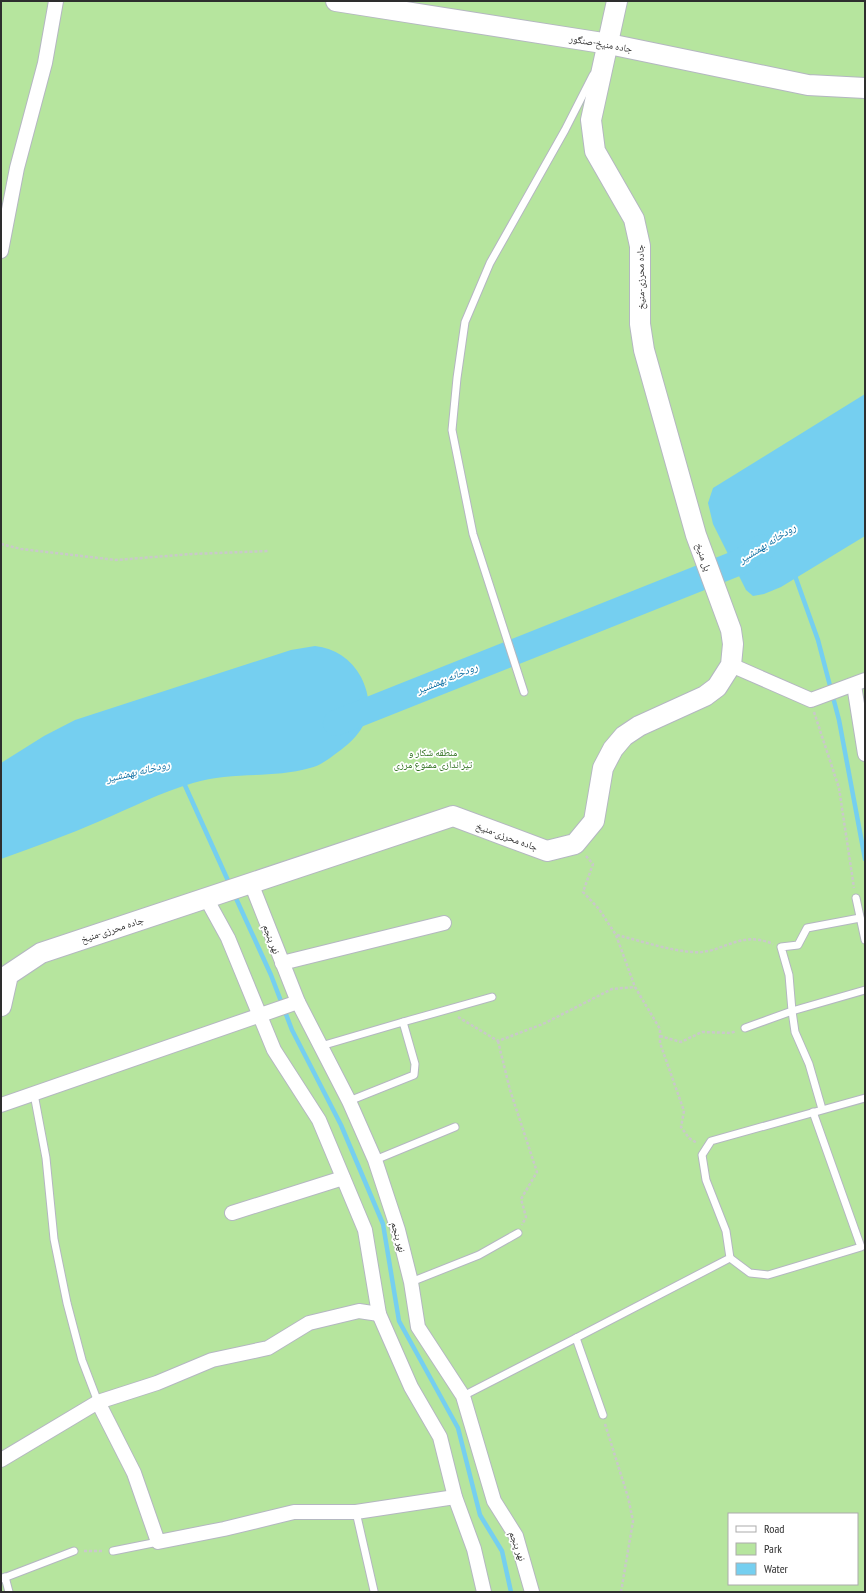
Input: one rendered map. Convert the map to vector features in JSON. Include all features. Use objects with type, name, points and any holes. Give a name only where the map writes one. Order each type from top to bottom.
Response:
[{"type":"main road","name":"جاده منیخ-صنگور","points":[[336,1],[609,44],[808,84],[865,88]]},
{"type":"main road","name":"جاده محرزی-منیخ","points":[[617,1],[609,44],[591,120],[592,136],[595,151],[634,219],[638,234],[640,246],[641,337],[673,448]]},
{"type":"main road","name":"پل منیخ","points":[[673,448],[696,535],[731,630],[733,644],[731,665]]},
{"type":"main road","points":[[575,844],[594,821],[603,768],[613,749],[624,736],[639,726],[705,696],[717,687],[731,665]]},
{"type":"main road","name":"جاده محرزی-منیخ","points":[[1,1006],[8,975],[41,953],[453,816],[547,851],[575,844]]},
{"type":"street","points":[[1,251],[17,168],[45,62],[56,1]]},
{"type":"street","points":[[731,665],[815,699],[854,684],[865,754]]},
{"type":"street","name":"نهر پنجم","points":[[247,884],[282,964],[294,1003],[321,1046],[349,1101],[375,1160],[398,1230],[411,1282],[418,1327],[464,1396],[494,1501],[516,1536],[532,1592]]},
{"type":"street","points":[[214,895],[228,938],[274,1050],[319,1120],[365,1230],[379,1314],[411,1387],[440,1438],[455,1497],[474,1549],[484,1592]]},
{"type":"street","points":[[282,964],[444,924]]},
{"type":"street","points":[[1,1106],[294,1003]]},
{"type":"street","points":[[232,1213],[343,1178]]},
{"type":"street","points":[[1,1460],[98,1402],[157,1383],[212,1360],[268,1348],[308,1323],[359,1311],[379,1314]]},
{"type":"street","points":[[98,1402],[134,1473],[158,1542],[224,1529],[294,1512],[356,1512],[455,1497]]},
{"type":"lane","points":[[524,692],[472,534],[452,430],[457,378],[465,322],[490,262],[565,130],[609,44]]},
{"type":"lane","points":[[856,898],[865,940]]},
{"type":"lane","points":[[822,1109],[809,1064],[795,1032],[789,975],[781,947],[798,945],[807,928],[860,918]]},
{"type":"lane","points":[[745,1028],[792,1011],[865,990]]},
{"type":"lane","points":[[321,1046],[492,997]]},
{"type":"lane","points":[[349,1101],[414,1074],[415,1064],[403,1022]]},
{"type":"lane","points":[[34,1094],[46,1158],[54,1239],[82,1360],[98,1402]]},
{"type":"lane","points":[[812,1112],[861,1247],[768,1275],[750,1273],[730,1258],[726,1231],[706,1180],[702,1155],[712,1140],[822,1109],[865,1098]]},
{"type":"lane","points":[[375,1160],[455,1128]]},
{"type":"lane","points":[[411,1282],[479,1255],[518,1233]]},
{"type":"lane","points":[[464,1396],[730,1258]]},
{"type":"lane","points":[[576,1338],[603,1415]]},
{"type":"lane","points":[[356,1512],[374,1591]]},
{"type":"lane","points":[[113,1551],[158,1542]]},
{"type":"lane","points":[[9,1592],[3,1578],[74,1551]]},
{"type":"path","points":[[1,544],[21,549],[116,560],[192,554],[269,551]]},
{"type":"path","points":[[815,699],[839,788],[856,898]]},
{"type":"path","points":[[575,844],[593,864],[583,892],[599,909],[616,935],[635,987],[660,1029],[660,1043],[684,1111],[681,1127],[689,1138],[706,1149]]},
{"type":"path","points":[[616,935],[694,952],[716,949],[743,939],[763,940],[781,947]]},
{"type":"path","points":[[498,1041],[543,1024],[612,989],[635,987]]},
{"type":"path","points":[[445,1010],[498,1041],[510,1090],[537,1172],[521,1199],[526,1217],[518,1233]]},
{"type":"path","points":[[660,1036],[681,1042],[702,1032],[731,1033],[745,1028]]},
{"type":"path","points":[[603,1415],[628,1497],[633,1521],[621,1592]]},
{"type":"path","points":[[74,1551],[113,1551]]},
{"type":"green space","name":"منطقه شکار و تیراندازی ممنوع مرزی","points":[[1,1],[865,1],[865,1592],[1,1592]]},
{"type":"water","points":[[865,394],[865,536],[781,587],[764,594],[753,596],[746,590],[713,524],[708,503],[713,488]]},
{"type":"water","points":[[315,646],[336,652],[352,665],[361,677],[368,699],[368,710],[362,728],[348,744],[321,764],[295,771],[221,777],[193,783],[51,841],[1,859],[1,763],[44,736],[75,720],[291,650]]},
{"type":"waterway","name":"رودخانه بهمنشیر","points":[[336,723],[740,562],[763,547]]},
{"type":"waterway","points":[[794,573],[818,640],[839,720],[865,859]]},
{"type":"waterway","points":[[183,781],[230,885]]},
{"type":"waterway","points":[[234,894],[271,975],[292,1030],[341,1125],[383,1224],[399,1321],[458,1428],[480,1515],[502,1551],[511,1592]]}]
